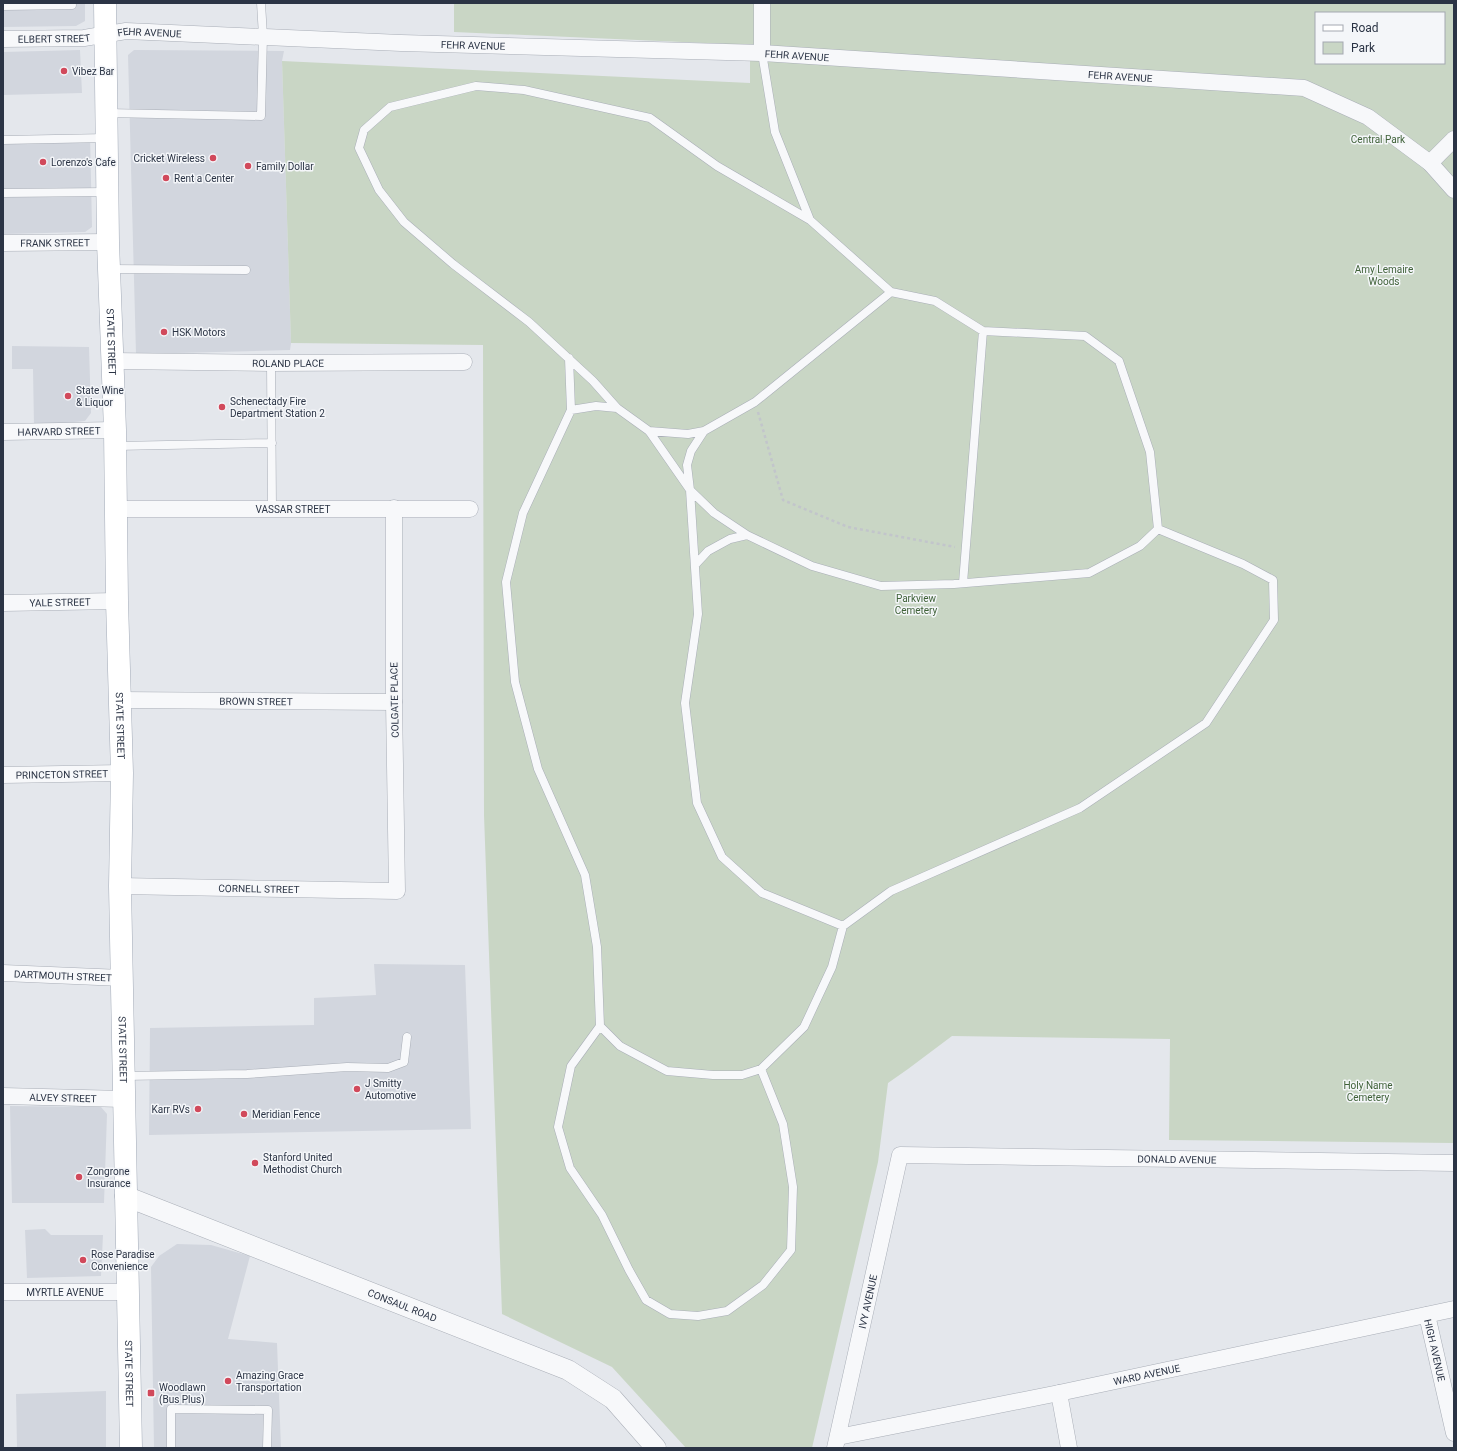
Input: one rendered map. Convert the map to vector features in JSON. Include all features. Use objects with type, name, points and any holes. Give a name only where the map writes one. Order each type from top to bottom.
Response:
[{"type":"main road","name":"STATE STREET","points":[[105,3],[108,242],[113,361],[119,700],[122,773],[120,886],[131,1448]]},
{"type":"street","points":[[762,3],[762,53]]},
{"type":"street","name":"FEHR AVENUE","points":[[105,34],[126,31],[401,43],[762,53],[1304,88],[1368,117],[1430,163],[1454,190]]},
{"type":"street","name":"ELBERT STREET","points":[[3,39],[84,38],[105,34]]},
{"type":"street","points":[[1430,163],[1454,139]]},
{"type":"street","name":"FRANK STREET","points":[[3,243],[108,242]]},
{"type":"street","name":"ROLAND PLACE","points":[[113,361],[271,363],[464,362]]},
{"type":"street","name":"HARVARD STREET","points":[[3,432],[115,438]]},
{"type":"street","name":"COLGATE PLACE","points":[[394,508],[394,702],[397,891]]},
{"type":"street","name":"VASSAR STREET","points":[[116,509],[470,509]]},
{"type":"street","name":"YALE STREET","points":[[3,603],[117,601]]},
{"type":"street","name":"BROWN STREET","points":[[119,700],[394,702]]},
{"type":"street","name":"PRINCETON STREET","points":[[3,775],[122,773]]},
{"type":"street","name":"CORNELL STREET","points":[[120,886],[397,891]]},
{"type":"street","name":"DARTMOUTH STREET","points":[[3,973],[122,978]]},
{"type":"street","name":"ALVEY STREET","points":[[3,1096],[124,1099]]},
{"type":"street","name":"DONALD AVENUE","points":[[900,1155],[1454,1163]]},
{"type":"street","name":"IVY AVENUE","points":[[836,1442],[900,1155]]},
{"type":"street","name":"CONSAUL ROAD","points":[[125,1196],[568,1370],[613,1399],[656,1448]]},
{"type":"street","name":"MYRTLE AVENUE","points":[[3,1292],[127,1292]]},
{"type":"street","name":"WARD AVENUE","points":[[836,1442],[1454,1309]]},
{"type":"street","name":"HIGH AVENUE","points":[[1427,1314],[1454,1433]]},
{"type":"street","points":[[1059,1393],[1069,1448]]},
{"type":"lane","points":[[3,6],[72,5],[72,3]]},
{"type":"lane","points":[[106,113],[261,116],[263,36],[261,3]]},
{"type":"lane","points":[[762,53],[775,132],[810,220]]},
{"type":"lane","points":[[476,86],[524,90],[650,118],[717,166],[810,220],[891,292],[935,301],[982,331],[1085,336],[1119,361],[1150,452],[1158,529],[1140,546],[1089,573],[963,583],[881,586],[812,566],[747,535],[714,513],[690,490],[649,430],[617,408],[593,381],[529,322],[454,264],[404,222],[379,190],[359,148],[364,130],[390,107],[476,86]]},
{"type":"lane","points":[[3,140],[107,138]]},
{"type":"lane","points":[[3,193],[107,192]]},
{"type":"lane","points":[[109,268],[246,270]]},
{"type":"lane","points":[[649,430],[688,434],[704,431],[755,402],[891,292]]},
{"type":"lane","points":[[963,583],[982,331]]},
{"type":"lane","points":[[569,358],[571,410],[523,513],[506,582],[514,682],[538,769],[585,875],[597,947],[600,1026],[571,1066],[558,1127],[570,1168],[602,1215],[629,1270],[646,1300],[670,1314],[698,1316],[727,1311],[763,1285],[791,1250],[793,1187],[783,1124],[761,1069]]},
{"type":"lane","points":[[271,363],[272,508]]},
{"type":"lane","points":[[571,410],[596,406],[617,408]]},
{"type":"lane","points":[[704,431],[691,451],[687,465],[698,614],[685,704],[697,803],[722,857],[762,893],[843,926]]},
{"type":"lane","points":[[115,438],[272,443]]},
{"type":"lane","points":[[600,1026],[620,1046],[668,1071],[742,1075],[761,1069],[804,1027],[832,967],[843,926],[891,891],[1080,808],[1206,723],[1274,620],[1273,580],[1243,564],[1158,529]]},
{"type":"lane","points":[[695,564],[708,551],[730,539],[747,535]]},
{"type":"lane","points":[[123,1076],[247,1074],[347,1066],[388,1068],[404,1062],[408,1038]]},
{"type":"lane","points":[[171,1448],[171,1409],[268,1410],[268,1448]]},
{"type":"path","points":[[755,402],[783,500],[848,527],[966,550]]},
{"type":"shaded area","points":[[3,3],[85,3],[85,21],[76,26],[3,27]]},
{"type":"shaded area","points":[[80,50],[82,93],[3,95],[3,52]]},
{"type":"shaded area","points":[[134,50],[284,51],[282,61],[290,350],[136,354],[128,55]]},
{"type":"shaded area","points":[[90,134],[92,227],[85,232],[3,234],[3,136]]},
{"type":"shaded area","points":[[12,346],[89,347],[91,413],[85,421],[34,426],[33,369],[12,369]]},
{"type":"shaded area","points":[[374,964],[465,965],[471,1129],[149,1135],[150,1028],[314,1025],[314,998],[376,995]]},
{"type":"shaded area","points":[[10,1106],[101,1107],[107,1114],[104,1203],[12,1203]]},
{"type":"shaded area","points":[[45,1229],[51,1235],[103,1235],[101,1276],[27,1278],[25,1230]]},
{"type":"shaded area","points":[[177,1244],[211,1245],[250,1256],[228,1339],[277,1343],[281,1448],[154,1448],[151,1267],[159,1256]]},
{"type":"shaded area","points":[[106,1391],[106,1448],[17,1448],[16,1394]]},
{"type":"green space","name":"Parkview Cemetery","points":[[454,3],[1454,3],[1453,1143],[1169,1140],[1170,1039],[952,1036],[888,1083],[878,1162],[812,1448],[686,1448],[612,1367],[502,1314],[484,815],[483,345],[291,343],[282,61],[750,83],[750,45],[454,32]]},
{"type":"place","name":"Vibez Bar","points":[[64,71]]},
{"type":"place","name":"Cricket Wireless","points":[[213,158]]},
{"type":"place","name":"Lorenzo's Cafe","points":[[43,162]]},
{"type":"place","name":"Family Dollar","points":[[248,166]]},
{"type":"place","name":"Rent a Center","points":[[166,178]]},
{"type":"place","name":"HSK Motors","points":[[164,332]]},
{"type":"place","name":"State Wine & Liquor","points":[[68,396]]},
{"type":"place","name":"Schenectady Fire Department Station 2","points":[[222,407]]},
{"type":"place","name":"J Smitty Automotive","points":[[357,1089]]},
{"type":"place","name":"Karr RVs","points":[[198,1109]]},
{"type":"place","name":"Meridian Fence","points":[[244,1114]]},
{"type":"place","name":"Stanford United Methodist Church","points":[[255,1163]]},
{"type":"place","name":"Zongrone Insurance","points":[[79,1177]]},
{"type":"place","name":"Rose Paradise Convenience","points":[[83,1260]]},
{"type":"place","name":"Amazing Grace Transportation","points":[[228,1381]]},
{"type":"place","name":"Woodlawn (Bus Plus)","points":[[151,1393]]},
{"type":"park label","name":"Central Park","points":[[1378,139]]},
{"type":"park label","name":"Amy Lemaire Woods","points":[[1384,274]]},
{"type":"park label","name":"Holy Name Cemetery","points":[[1368,1090]]}]
